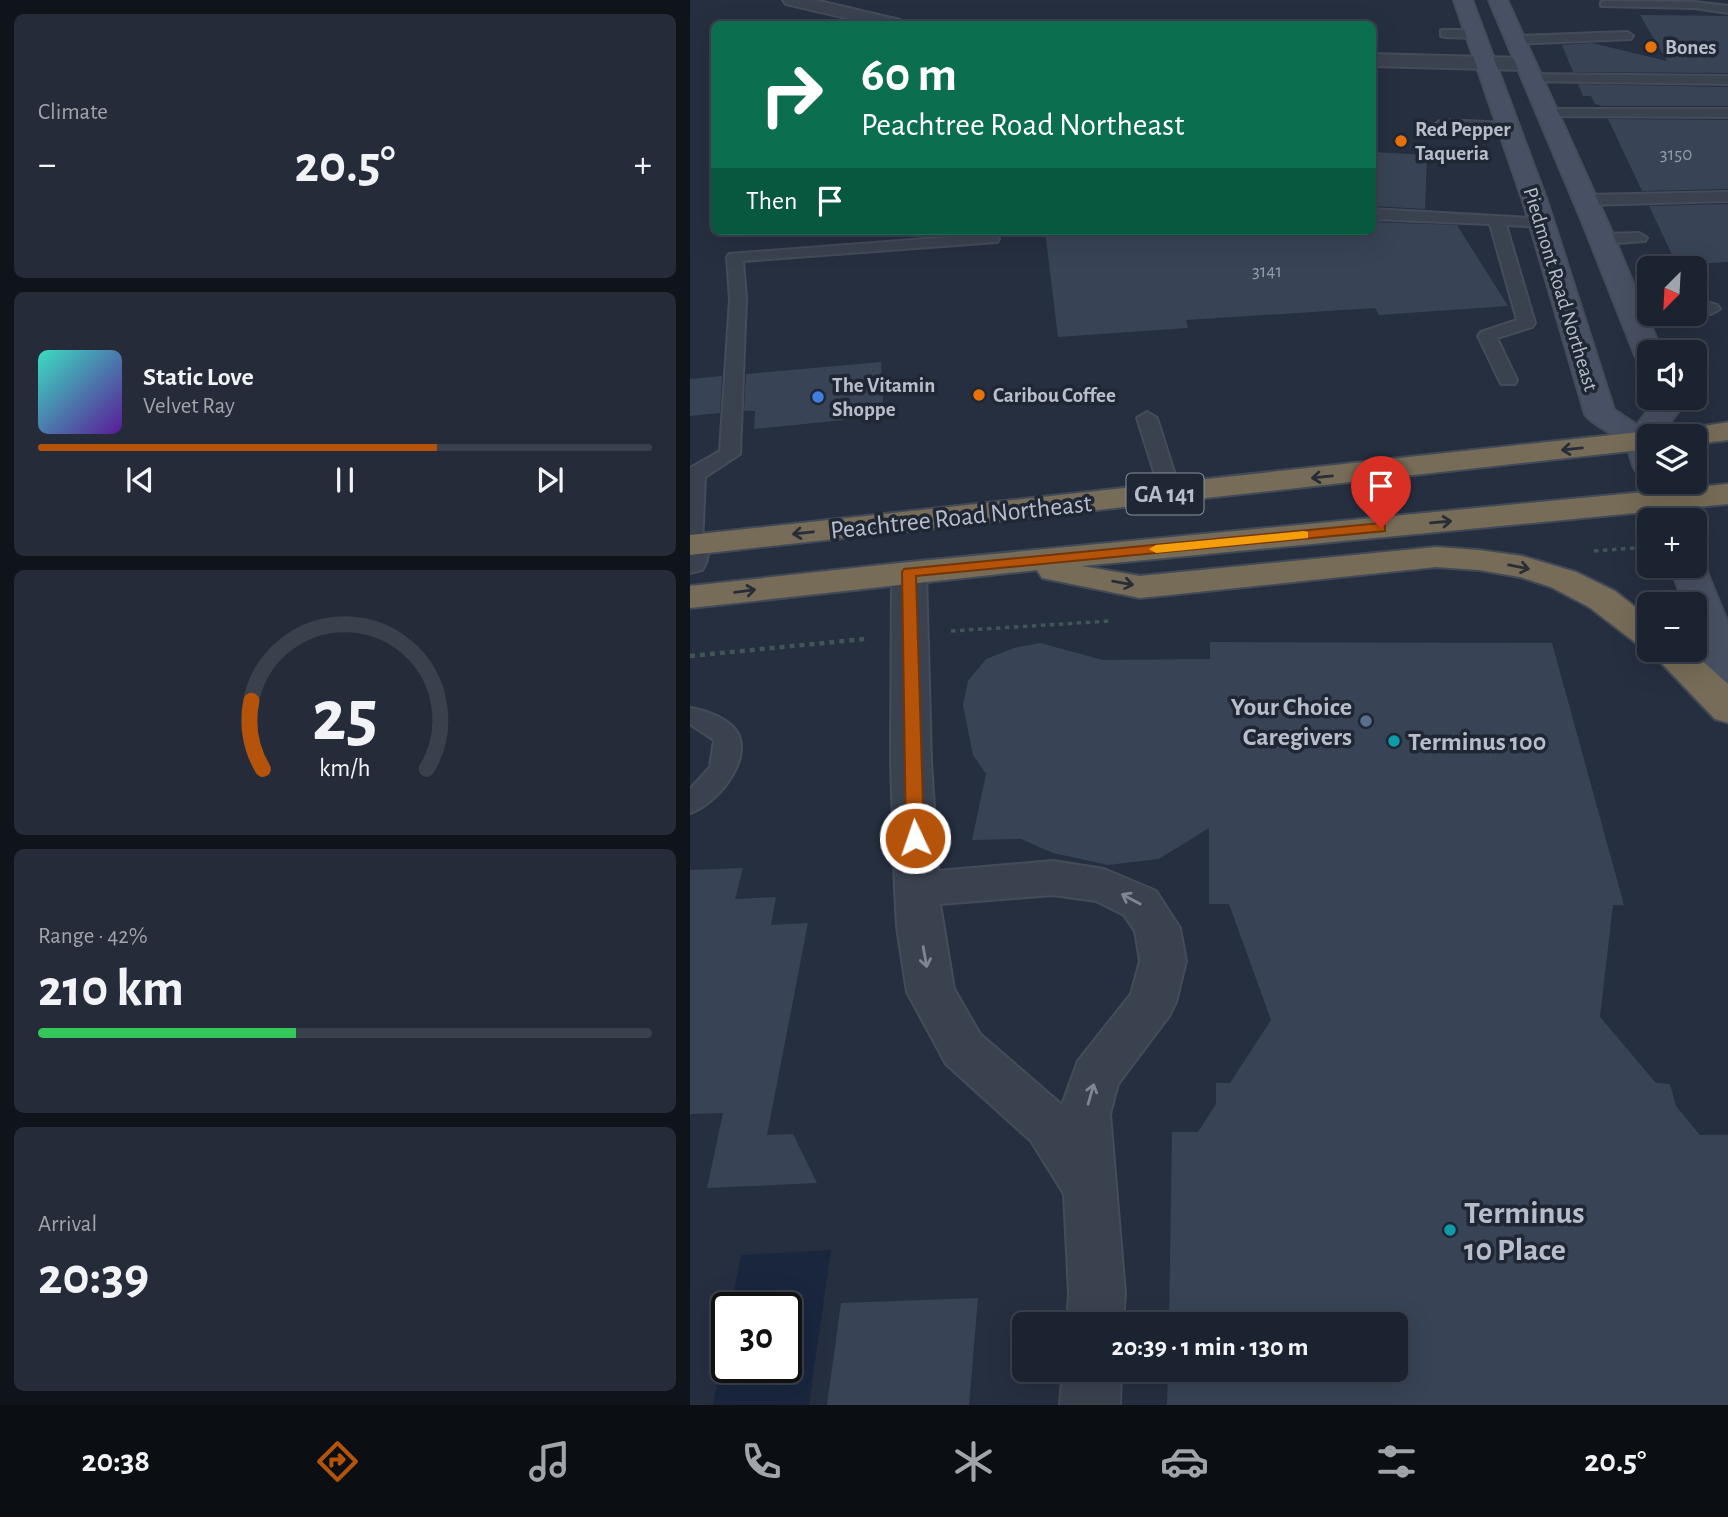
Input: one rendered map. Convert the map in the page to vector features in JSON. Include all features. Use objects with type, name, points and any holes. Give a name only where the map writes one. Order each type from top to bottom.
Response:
[{"type":"highway","points":[[1707,434],[1728,431]]},
{"type":"highway","name":"Peachtree Road Northeast","points":[[690,545],[1171,494],[1637,450]]},
{"type":"highway","name":"Peachtree Road Northeast","points":[[690,597],[909,572],[1728,494]]},
{"type":"highway","points":[[1007,563],[1140,587],[1425,558],[1480,559],[1556,576],[1600,598],[1637,626]]},
{"type":"highway","points":[[1681,662],[1702,680],[1728,710]]},
{"type":"main road","name":"Piedmont Road Northeast","points":[[1463,0],[1542,222],[1600,414],[1637,442]]},
{"type":"main road","name":"Piedmont Road Northeast","points":[[1498,0],[1602,239],[1637,292]]},
{"type":"main road","points":[[1692,578],[1728,675]]},
{"type":"street","points":[[792,0],[880,21]]},
{"type":"street","points":[[1376,61],[1416,67],[1486,64],[1528,71]]},
{"type":"street","points":[[690,545],[690,563]]},
{"type":"street","points":[[909,572],[911,761],[917,889],[920,927],[931,992],[963,1049],[1049,1125],[1088,1186]]},
{"type":"street","points":[[917,889],[1053,878],[1104,886],[1140,903],[1157,928],[1163,961],[1152,1002],[1096,1076],[1085,1114],[1097,1293],[1096,1312]]},
{"type":"street","points":[[1090,1405],[1091,1382]]},
{"type":"lane","points":[[1605,4],[1694,5],[1728,1]]},
{"type":"lane","points":[[1694,5],[1728,10]]},
{"type":"lane","points":[[1445,33],[1475,34]]},
{"type":"lane","points":[[1566,67],[1556,45],[1570,40],[1570,37],[1627,36]]},
{"type":"lane","points":[[1515,40],[1570,40]]},
{"type":"lane","points":[[1528,71],[1566,67],[1728,80]]},
{"type":"lane","points":[[1545,113],[1728,113]]},
{"type":"lane","points":[[1442,124],[1509,127]]},
{"type":"lane","points":[[1586,200],[1728,196]]},
{"type":"lane","points":[[1376,214],[1542,222]]},
{"type":"lane","points":[[1497,221],[1526,323],[1487,336],[1508,380]]},
{"type":"lane","points":[[1602,239],[1639,238]]},
{"type":"lane","points":[[690,545],[695,474],[730,454],[738,299],[735,257],[991,239]]},
{"type":"lane","points":[[1147,418],[1171,494]]},
{"type":"lane","points":[[690,716],[701,718],[727,736],[728,759],[712,785],[690,803]]},
{"type":"water","points":[[831,1250],[809,1405],[713,1405],[717,1383],[802,1383],[802,1292],[734,1292],[741,1255]]},
{"type":"building","name":"Bones","points":[[1640,15],[1729,16],[1729,73],[1573,72],[1562,45],[1592,43],[1667,61]]},
{"type":"building","points":[[1578,84],[1729,87],[1729,106],[1602,106],[1595,104],[1591,96],[1583,96]]},
{"type":"building","points":[[1608,119],[1729,120],[1729,189],[1642,191]]},
{"type":"building","points":[[1376,152],[1427,155],[1425,209],[1376,206]]},
{"type":"building","points":[[1729,204],[1729,262],[1707,263],[1707,256],[1673,256],[1649,206]]},
{"type":"building","points":[[1376,222],[1457,225],[1508,306],[1379,315],[1375,308],[1186,320],[1188,328],[1058,337],[1045,235],[1376,235]]},
{"type":"building","points":[[881,362],[884,416],[754,429],[755,411],[744,411],[746,374]]},
{"type":"building","points":[[722,376],[720,413],[690,416],[690,379]]},
{"type":"building","points":[[1210,642],[1552,643],[1624,905],[1613,905],[1600,1017],[1656,1083],[1670,1084],[1676,1106],[1700,1135],[1729,1135],[1729,1405],[1167,1405],[1168,1382],[1408,1382],[1408,1312],[1169,1312],[1172,1132],[1198,1132],[1216,1104],[1216,1083],[1230,1083],[1271,1020],[1229,904],[1209,904],[1209,828],[1159,859],[1108,865],[1053,853],[1021,839],[972,840],[986,774],[973,755],[963,705],[968,681],[986,659],[1014,648],[1040,643],[1103,660],[1210,659]]},
{"type":"building","points":[[743,868],[735,899],[776,897],[771,925],[808,923],[767,1135],[793,1134],[817,1183],[707,1188],[723,1113],[690,1114],[690,870]]},
{"type":"building","points":[[978,1298],[969,1405],[827,1405],[841,1303]]},
{"type":"slow traffic","points":[[1156,549],[1304,535]]},
{"type":"place","name":"Bones","points":[[1651,47]]},
{"type":"place","name":"Red Pepper Taqueria","points":[[1401,141]]},
{"type":"place","name":"Caribou Coffee","points":[[979,395]]},
{"type":"place","name":"The Vitamin Shoppe","points":[[818,397]]},
{"type":"place","name":"Your Choice Caregivers","points":[[1366,721]]},
{"type":"place","name":"Terminus 100","points":[[1394,741]]},
{"type":"place","name":"Terminus 10 Place","points":[[1450,1230]]},
{"type":"route","points":[[915,838],[911,761],[909,572],[1381,528]]}]
